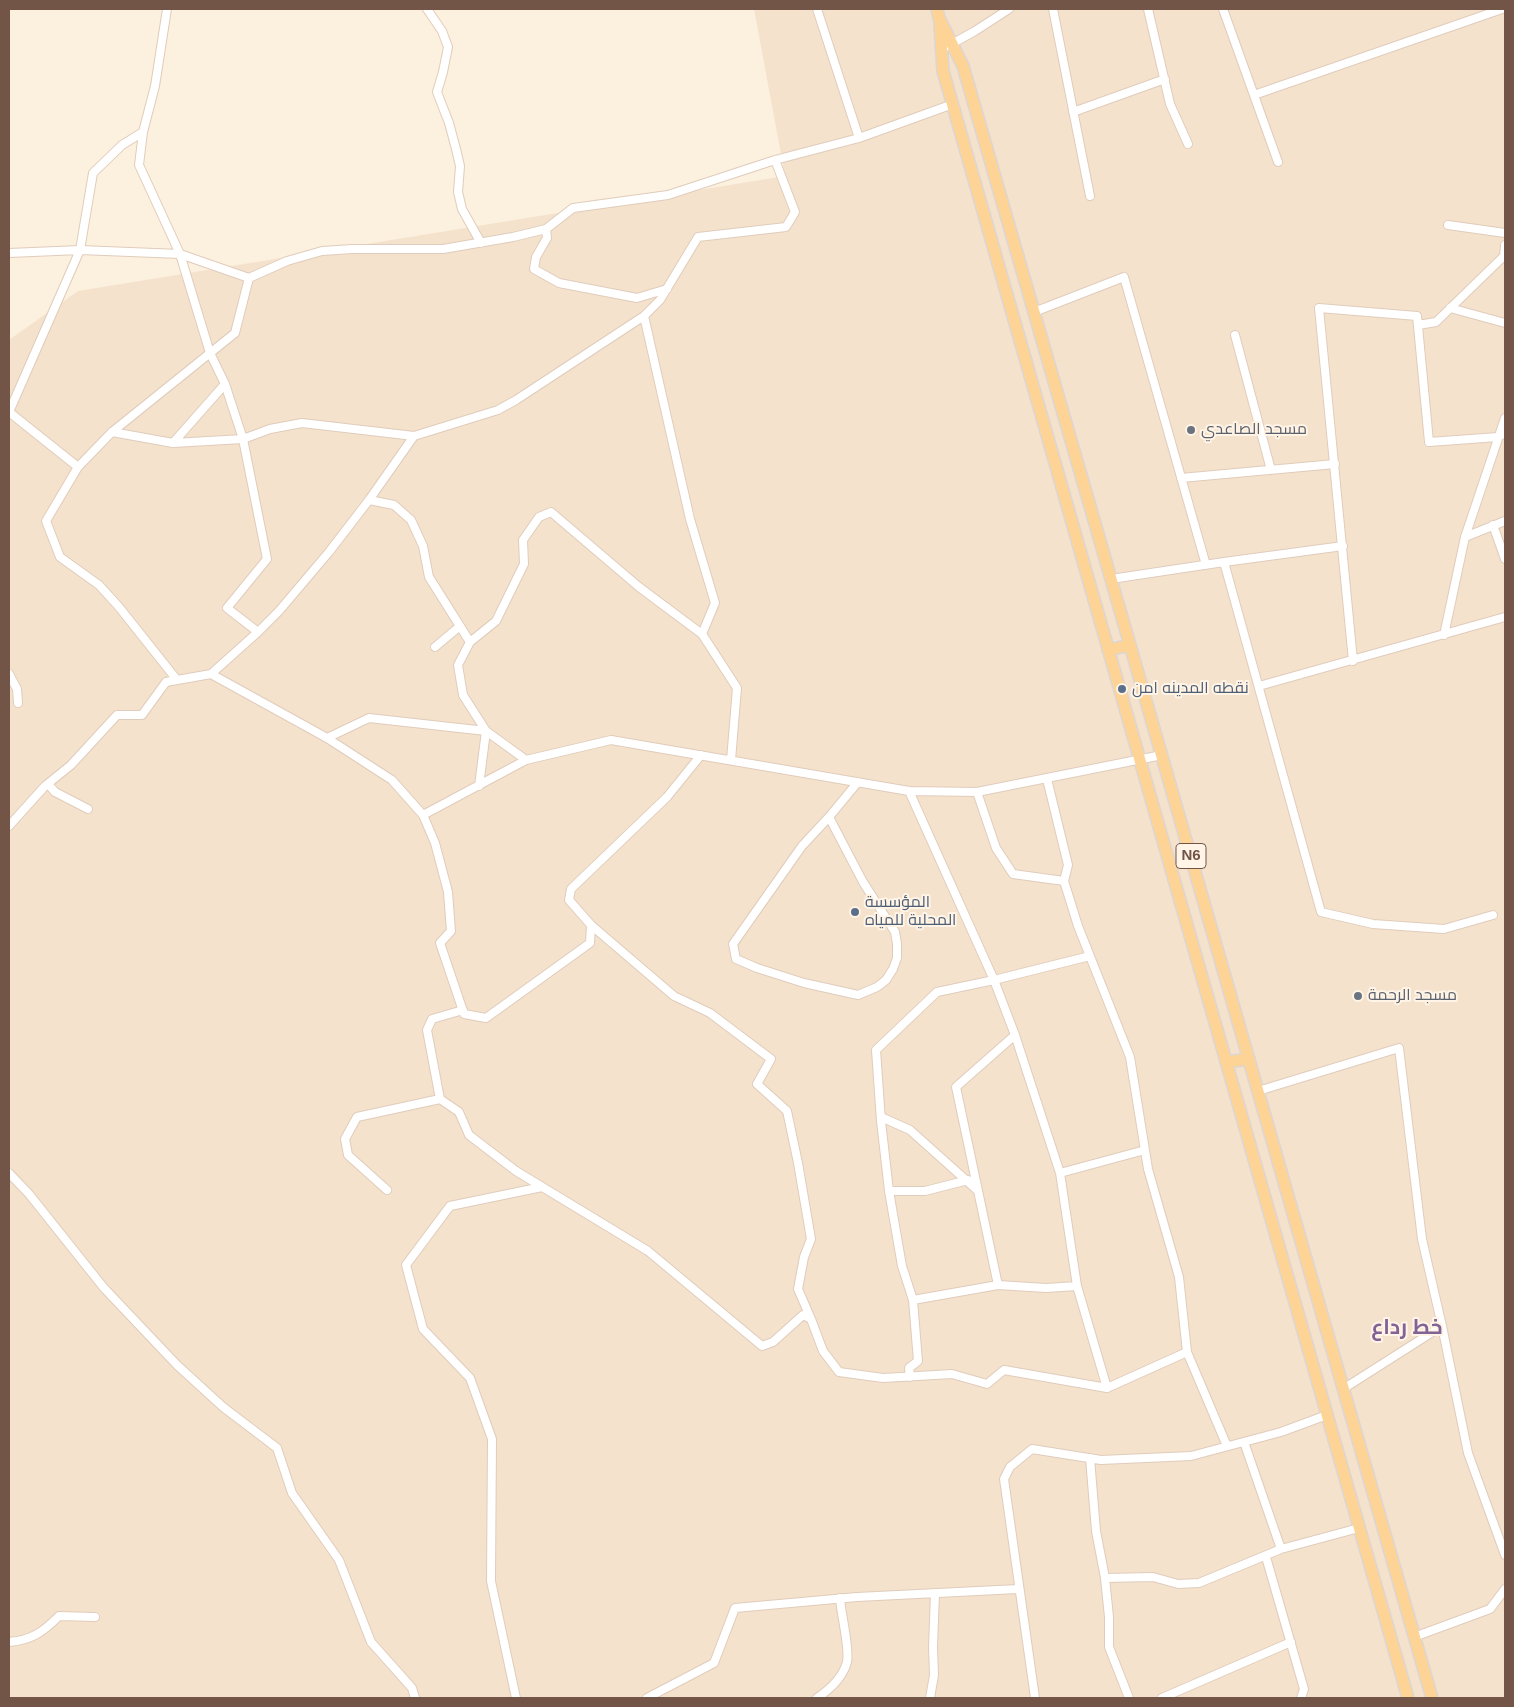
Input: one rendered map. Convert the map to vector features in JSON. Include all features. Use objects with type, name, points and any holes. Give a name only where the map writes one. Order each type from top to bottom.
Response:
[{"type":"main road","name":"N6","points":[[938,13],[947,46],[963,66],[1432,1698]]},
{"type":"main road","name":"N6","points":[[947,46],[943,72],[1408,1698]]},
{"type":"main road","points":[[1108,650],[1130,645]]},
{"type":"main road","points":[[1226,1062],[1249,1059]]},
{"type":"main road","points":[[1261,1184],[1284,1183]]},
{"type":"street","points":[[167,9],[155,86],[143,132],[139,165],[180,254],[210,353],[224,384],[243,439],[267,559],[227,608],[258,632]]},
{"type":"street","points":[[427,9],[442,31],[448,47],[438,92],[460,166],[458,192],[462,209],[481,243]]},
{"type":"street","points":[[817,9],[859,138]]},
{"type":"street","points":[[947,46],[1008,9]]},
{"type":"street","points":[[1053,9],[1090,196]]},
{"type":"street","points":[[1148,9],[1170,104],[1188,144]]},
{"type":"street","points":[[1224,9],[1278,162]]},
{"type":"street","points":[[1254,95],[1502,9]]},
{"type":"street","points":[[1073,112],[1164,79]]},
{"type":"street","points":[[9,253],[80,250],[180,254],[249,278],[287,261],[322,251],[352,249],[443,249],[481,243],[546,229],[573,208],[668,195],[775,160],[859,138],[952,104]]},
{"type":"street","points":[[78,467],[9,412],[80,250],[93,173],[122,145],[143,132]]},
{"type":"street","points":[[112,432],[173,442],[243,439],[270,429],[302,423],[414,436],[498,410],[644,316],[660,300],[698,237],[786,227],[795,212],[775,160]]},
{"type":"street","points":[[1448,225],[1505,233]]},
{"type":"street","points":[[546,229],[547,238],[536,257],[534,269],[559,282],[637,298],[667,289]]},
{"type":"street","points":[[1418,325],[1436,322],[1504,256],[1505,245]]},
{"type":"street","points":[[176,680],[99,584],[60,557],[46,521],[78,467],[112,432],[235,333],[249,278]]},
{"type":"street","points":[[1034,312],[1124,278],[1206,565]]},
{"type":"street","points":[[1353,661],[1319,308],[1417,316],[1429,442],[1502,435]]},
{"type":"street","points":[[1450,308],[1505,323]]},
{"type":"street","points":[[644,316],[690,519],[715,603],[702,634]]},
{"type":"street","points":[[1235,335],[1270,470]]},
{"type":"street","points":[[173,442],[224,384]]},
{"type":"street","points":[[1444,635],[1465,537],[1502,435],[1505,418]]},
{"type":"street","points":[[9,826],[48,784],[72,765],[116,715],[142,715],[166,682],[211,674],[258,632],[329,552],[369,500],[414,436]]},
{"type":"street","points":[[1181,478],[1335,464]]},
{"type":"street","points":[[369,500],[394,505],[411,520],[423,546],[429,577],[470,642]]},
{"type":"street","points":[[526,760],[486,731],[463,695],[458,665],[470,642],[496,621],[524,564],[523,540],[539,517],[551,512],[639,587],[702,634],[737,688],[731,760]]},
{"type":"street","points":[[1465,537],[1505,521]]},
{"type":"street","points":[[1493,525],[1505,559]]},
{"type":"street","points":[[1111,579],[1343,546]]},
{"type":"street","points":[[1224,562],[1321,912],[1373,924],[1444,929],[1493,915]]},
{"type":"street","points":[[1259,686],[1505,617]]},
{"type":"street","points":[[435,647],[460,626]]},
{"type":"street","points":[[9,674],[18,688],[18,703]]},
{"type":"street","points":[[211,674],[327,738],[392,780],[423,815],[435,843],[448,892],[451,931],[440,943],[464,1014],[486,1018],[590,944],[591,925]]},
{"type":"street","points":[[327,738],[369,718],[486,731]]},
{"type":"street","points":[[479,786],[486,731]]},
{"type":"street","points":[[423,815],[526,760],[611,740],[910,791],[976,792],[1162,755]]},
{"type":"street","points":[[701,755],[667,797],[571,889],[569,900],[591,925],[674,996],[710,1013],[771,1059],[757,1084],[787,1111],[811,1239],[804,1257],[798,1289],[823,1351],[840,1372],[883,1378],[952,1374],[987,1384],[1004,1370],[1107,1388],[1187,1352]]},
{"type":"street","points":[[1047,779],[1068,865],[1064,881],[1078,926],[1130,1057],[1148,1169],[1179,1277],[1187,1352],[1227,1446]]},
{"type":"street","points":[[829,817],[863,882],[894,932],[897,944],[897,958],[886,980],[877,988],[858,995],[804,984],[757,968],[736,959],[733,944],[802,846],[858,782]]},
{"type":"street","points":[[48,784],[55,792],[88,809]]},
{"type":"street","points":[[910,791],[994,980],[1015,1035],[1060,1173],[1077,1286],[1107,1388]]},
{"type":"street","points":[[976,792],[996,848],[1013,874],[1064,881]]},
{"type":"street","points":[[910,1377],[909,1368],[918,1361],[912,1300],[902,1266],[889,1191],[880,1117],[876,1050],[937,992],[1090,956]]},
{"type":"street","points":[[463,1010],[432,1019],[427,1030],[440,1099],[459,1112],[469,1135],[516,1171],[542,1188],[648,1251],[762,1346],[774,1342],[802,1315],[811,1319]]},
{"type":"street","points":[[998,1285],[956,1087],[1015,1035]]},
{"type":"street","points":[[1258,1091],[1399,1048],[1422,1239],[1468,1453],[1505,1555]]},
{"type":"street","points":[[387,1190],[348,1155],[345,1139],[357,1117],[440,1099]]},
{"type":"street","points":[[880,1117],[910,1130],[978,1191]]},
{"type":"street","points":[[1060,1173],[1145,1150]]},
{"type":"street","points":[[9,1173],[29,1194],[104,1288],[177,1365],[223,1407],[277,1448],[292,1493],[339,1560],[371,1642],[412,1688],[415,1698]]},
{"type":"street","points":[[889,1191],[924,1191],[967,1181],[975,1175]]},
{"type":"street","points":[[516,1698],[491,1581],[492,1440],[470,1378],[423,1328],[406,1265],[450,1206],[542,1188]]},
{"type":"street","points":[[912,1300],[998,1285],[1046,1288],[1077,1286]]},
{"type":"street","points":[[1343,1389],[1442,1326]]},
{"type":"street","points":[[1035,1698],[1018,1589],[1004,1479],[1010,1467],[1032,1449],[1101,1460],[1191,1456],[1281,1432],[1327,1415]]},
{"type":"street","points":[[1244,1442],[1281,1549]]},
{"type":"street","points":[[1090,1458],[1096,1531],[1110,1618],[1109,1647],[1128,1698]]},
{"type":"street","points":[[1105,1578],[1153,1578],[1178,1584],[1199,1583],[1281,1549],[1359,1528]]},
{"type":"street","points":[[1266,1556],[1304,1689],[1301,1698]]},
{"type":"street","points":[[647,1698],[714,1663],[735,1608],[840,1598],[1018,1589]]},
{"type":"street","points":[[1414,1637],[1490,1609],[1505,1589]]},
{"type":"street","points":[[930,1698],[934,1675],[935,1593]]},
{"type":"street","points":[[817,1698],[826,1692],[840,1676],[847,1662],[840,1598]]},
{"type":"street","points":[[9,1642],[21,1641],[42,1632],[59,1616],[95,1617]]},
{"type":"street","points":[[1162,1698],[1291,1642]]},
{"type":"shaded area","points":[[754,9],[1505,9],[1505,1698],[9,1698],[9,340],[78,291],[785,176]]},
{"type":"place","name":"مسجد الصاعدي","points":[[1191,430]]},
{"type":"place","name":"نقطه المدينه امن","points":[[1122,689]]},
{"type":"place","name":"المؤسسة المحلية للمياه","points":[[855,912]]},
{"type":"place","name":"مسجد الرحمة","points":[[1358,996]]},
{"type":"district","name":"خط رداع","points":[[1407,1328]]}]
